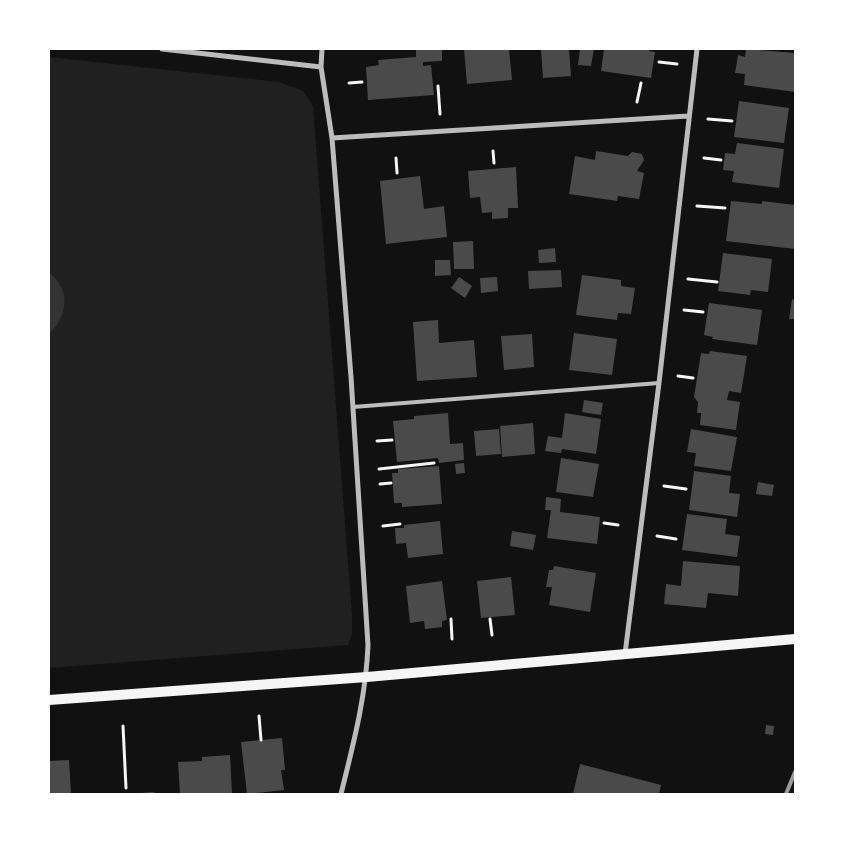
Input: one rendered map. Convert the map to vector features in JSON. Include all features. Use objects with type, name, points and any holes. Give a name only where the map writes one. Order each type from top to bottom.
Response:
[{"type":"main road","points":[[49,700],[625,655],[795,639]]},
{"type":"street","points":[[162,49],[322,67]]},
{"type":"street","points":[[322,49],[322,67],[332,138],[368,632],[367,676],[362,707],[341,794]]},
{"type":"street","points":[[625,655],[659,383],[696,49]]},
{"type":"street","points":[[332,138],[688,116]]},
{"type":"lane","points":[[353,407],[659,383]]},
{"type":"path","points":[[659,62],[677,64]]},
{"type":"path","points":[[349,83],[362,82]]},
{"type":"path","points":[[637,103],[640,83]]},
{"type":"path","points":[[438,86],[440,117]]},
{"type":"path","points":[[708,119],[732,121]]},
{"type":"path","points":[[493,151],[494,162]]},
{"type":"path","points":[[396,158],[397,173]]},
{"type":"path","points":[[704,158],[721,160]]},
{"type":"path","points":[[698,206],[725,208]]},
{"type":"path","points":[[688,279],[717,282]]},
{"type":"path","points":[[684,310],[703,312]]},
{"type":"path","points":[[676,376],[692,378]]},
{"type":"path","points":[[376,441],[392,440]]},
{"type":"path","points":[[378,469],[434,463]]},
{"type":"path","points":[[380,484],[391,483]]},
{"type":"path","points":[[662,485],[686,489]]},
{"type":"path","points":[[604,523],[618,525]]},
{"type":"path","points":[[383,526],[400,524]]},
{"type":"path","points":[[655,536],[676,539]]},
{"type":"path","points":[[451,619],[452,639]]},
{"type":"path","points":[[490,619],[492,635]]},
{"type":"path","points":[[259,716],[261,740]]},
{"type":"path","points":[[123,726],[126,788]]},
{"type":"shaded area","points":[[49,57],[279,82],[303,91],[313,106],[352,615],[352,634],[348,645],[49,668]]},
{"type":"shaded area","points":[[49,273],[61,287],[64,303],[60,320],[49,334]]},
{"type":"building","points":[[416,49],[442,49],[442,61],[423,62],[423,66],[431,65],[434,95],[368,100],[366,67],[379,65],[378,60],[416,57]]},
{"type":"building","points":[[464,49],[509,49],[512,80],[467,84]]},
{"type":"building","points":[[541,49],[569,49],[571,76],[543,78]]},
{"type":"building","points":[[580,49],[594,49],[591,66],[578,65]]},
{"type":"building","points":[[604,49],[650,49],[649,51],[655,52],[651,78],[601,71]]},
{"type":"building","points":[[746,49],[795,53],[795,92],[744,85],[745,74],[735,73],[738,55],[745,57]]},
{"type":"building","points":[[739,101],[789,108],[784,143],[734,137]]},
{"type":"building","points":[[737,143],[784,149],[779,188],[732,182],[734,171],[723,170],[725,153],[735,154]]},
{"type":"building","points":[[596,151],[628,156],[632,152],[642,154],[644,160],[637,171],[644,173],[639,199],[618,196],[617,201],[569,194],[575,156],[595,160]]},
{"type":"building","points":[[516,167],[518,208],[508,208],[508,218],[492,219],[492,212],[482,213],[480,197],[470,198],[468,171]]},
{"type":"building","points":[[420,176],[424,209],[444,206],[447,237],[386,244],[380,181]]},
{"type":"building","points":[[731,201],[762,204],[762,201],[795,205],[795,249],[726,241]]},
{"type":"building","points":[[473,241],[474,269],[454,269],[453,242]]},
{"type":"building","points":[[555,248],[556,262],[539,263],[538,250]]},
{"type":"building","points":[[723,253],[772,259],[768,292],[751,290],[750,295],[718,291]]},
{"type":"building","points":[[435,260],[450,260],[451,275],[435,276]]},
{"type":"building","points":[[561,270],[562,287],[529,289],[528,271]]},
{"type":"building","points":[[582,275],[621,280],[621,286],[635,288],[631,314],[618,313],[617,320],[576,315]]},
{"type":"building","points":[[459,277],[472,286],[465,298],[451,288]]},
{"type":"building","points":[[497,277],[498,291],[481,293],[480,278]]},
{"type":"building","points":[[792,299],[795,300],[795,319],[789,319]]},
{"type":"building","points":[[709,303],[762,310],[757,345],[712,339],[713,337],[704,335]]},
{"type":"building","points":[[438,320],[439,343],[474,340],[477,377],[417,381],[413,322]]},
{"type":"building","points":[[574,333],[617,339],[612,375],[569,370]]},
{"type":"building","points":[[532,334],[534,367],[504,370],[501,336]]},
{"type":"building","points":[[710,351],[747,356],[741,393],[729,391],[727,400],[740,402],[736,430],[700,425],[701,413],[697,413],[698,402],[694,397],[701,353],[709,354]]},
{"type":"building","points":[[584,400],[603,403],[601,415],[582,412]]},
{"type":"building","points":[[448,413],[450,444],[463,443],[464,460],[439,463],[438,458],[397,462],[393,421],[414,419],[414,416]]},
{"type":"building","points":[[565,413],[601,419],[596,454],[562,449],[561,453],[545,451],[548,436],[562,438]]},
{"type":"building","points":[[533,423],[535,454],[502,457],[500,426]]},
{"type":"building","points":[[499,429],[501,454],[476,456],[474,431]]},
{"type":"building","points":[[691,429],[737,437],[731,471],[694,466],[696,453],[687,452]]},
{"type":"building","points":[[561,458],[599,464],[593,497],[556,492]]},
{"type":"building","points":[[464,463],[465,473],[456,474],[455,464]]},
{"type":"building","points":[[439,466],[442,504],[402,507],[402,503],[394,503],[392,473],[398,473],[398,469]]},
{"type":"building","points":[[694,471],[731,476],[729,493],[740,494],[737,517],[689,510]]},
{"type":"building","points":[[758,482],[774,485],[772,496],[756,494]]},
{"type":"building","points":[[546,497],[561,499],[560,512],[600,517],[597,544],[547,538],[551,510],[545,510]]},
{"type":"building","points":[[687,514],[727,519],[725,534],[740,536],[737,557],[682,550]]},
{"type":"building","points":[[440,521],[443,554],[408,558],[406,543],[396,544],[395,528],[404,528],[404,525]]},
{"type":"building","points":[[512,531],[536,535],[533,550],[510,546]]},
{"type":"building","points":[[683,561],[740,566],[738,596],[708,593],[706,608],[664,604],[666,584],[681,586]]},
{"type":"building","points":[[554,566],[596,573],[590,612],[549,605],[552,587],[546,587],[549,570],[553,570]]},
{"type":"building","points":[[511,577],[515,615],[481,618],[477,581]]},
{"type":"building","points":[[442,581],[447,620],[442,621],[442,627],[425,629],[424,621],[410,623],[406,586]]},
{"type":"building","points":[[766,725],[774,726],[773,735],[765,734]]},
{"type":"building","points":[[282,738],[285,770],[281,770],[284,790],[247,794],[241,742]]},
{"type":"building","points":[[230,755],[232,794],[180,794],[178,762],[202,761],[202,757]]},
{"type":"building","points":[[69,760],[71,794],[49,794],[49,761]]},
{"type":"building","points":[[580,764],[661,785],[659,794],[573,794]]},
{"type":"building","points":[[154,792],[155,794],[140,794],[140,793]]},
{"type":"railway","points":[[786,794],[795,772]]}]
